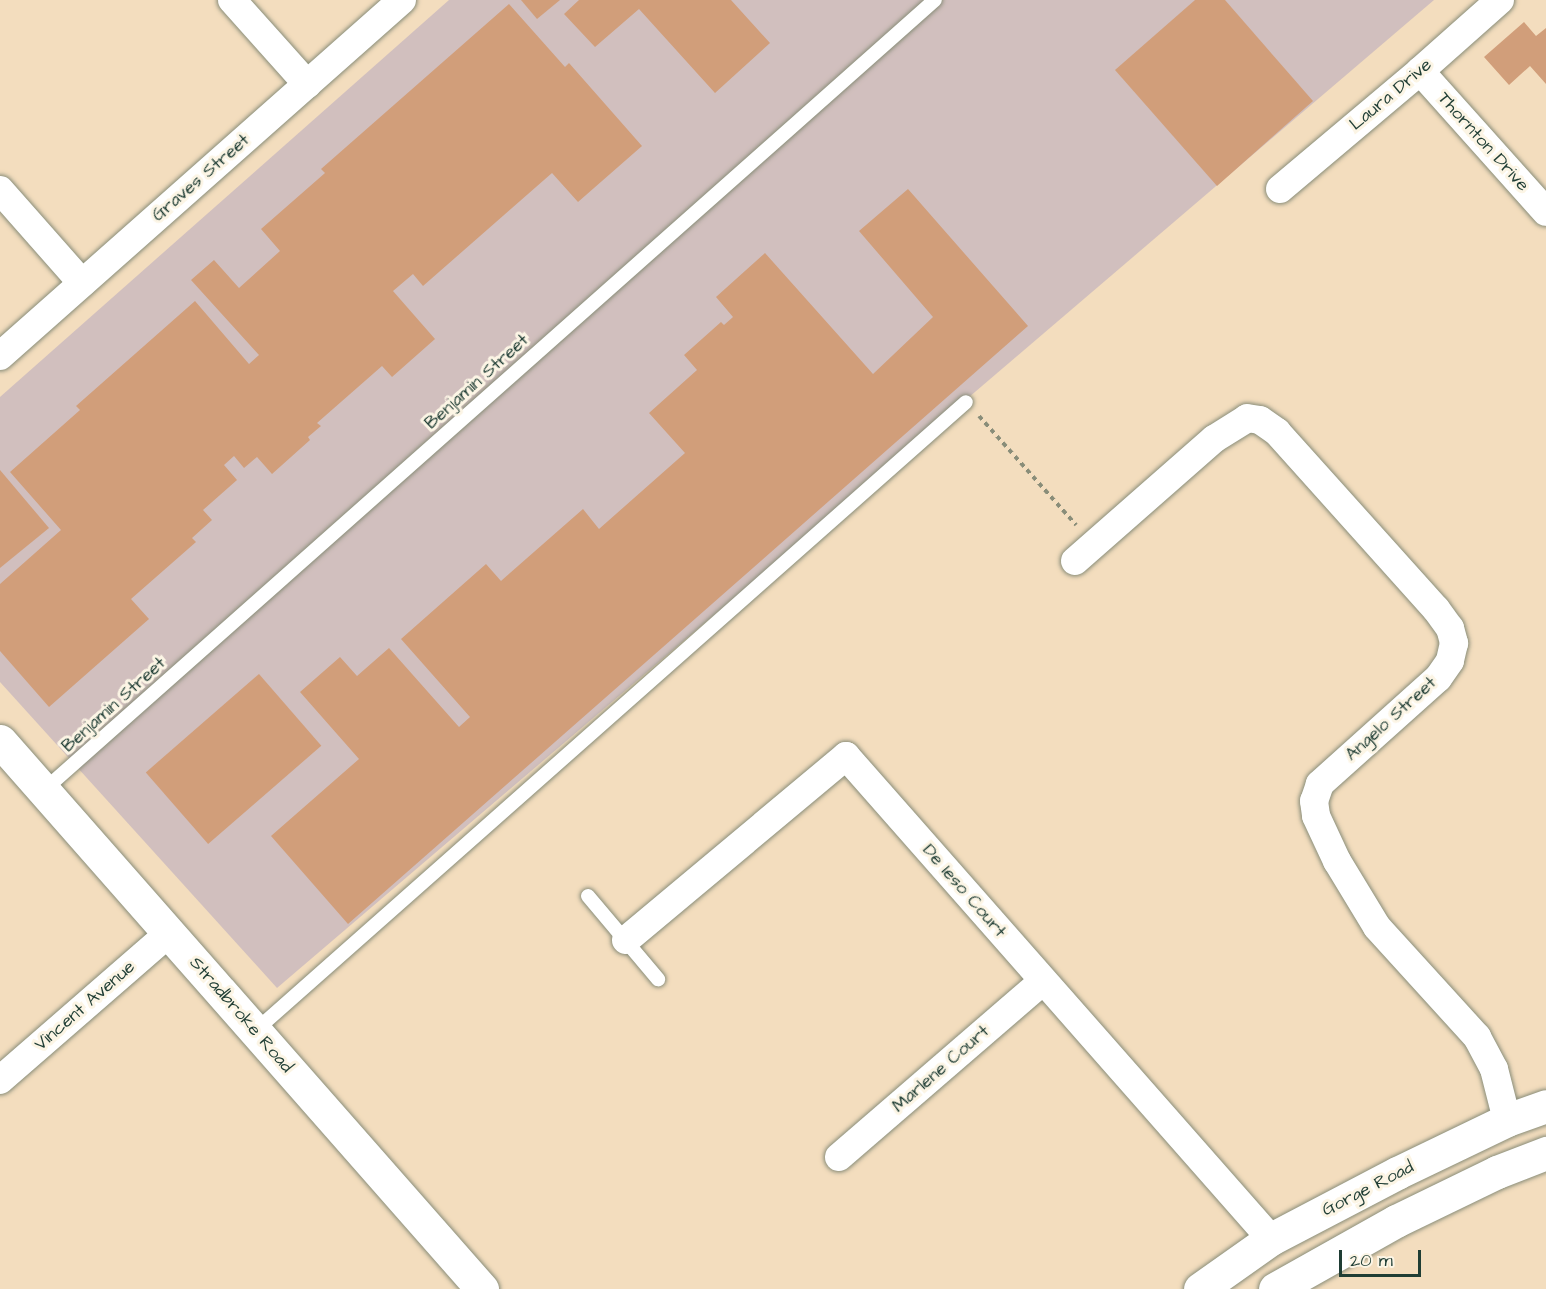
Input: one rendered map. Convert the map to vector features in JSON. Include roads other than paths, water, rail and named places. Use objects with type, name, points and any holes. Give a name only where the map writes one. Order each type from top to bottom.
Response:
[{"type":"main road","name":"Stradbroke Road","points":[[0,741],[482,1289]]},
{"type":"main road","name":"Gorge Road","points":[[1200,1289],[1272,1239],[1397,1173],[1507,1120],[1546,1106]]},
{"type":"main road","points":[[1275,1289],[1396,1221],[1497,1173],[1546,1153]]},
{"type":"street","points":[[232,0],[307,84]]},
{"type":"street","name":"Graves Street","points":[[0,356],[402,0]]},
{"type":"street","name":"Laura Drive","points":[[1280,189],[1500,0]]},
{"type":"street","name":"Thornton Drive","points":[[1420,71],[1546,212]]},
{"type":"street","points":[[0,190],[82,283]]},
{"type":"street","name":"Angelo Street","points":[[1075,561],[1214,439],[1247,418],[1260,420],[1277,432],[1436,609],[1450,628],[1454,643],[1450,661],[1438,678],[1320,784],[1314,801],[1316,816],[1337,861],[1377,927],[1477,1037],[1494,1069],[1507,1120]]},
{"type":"street","name":"De Ieso Court","points":[[626,940],[846,756],[1272,1239]]},
{"type":"street","name":"Vincent Avenue","points":[[0,1080],[169,933]]},
{"type":"street","name":"Marlene Court","points":[[839,1157],[1043,981]]},
{"type":"lane","name":"Benjamin Street","points":[[43,791],[935,0]]},
{"type":"lane","points":[[255,1031],[966,402]]},
{"type":"lane","points":[[588,896],[658,979]]}]
